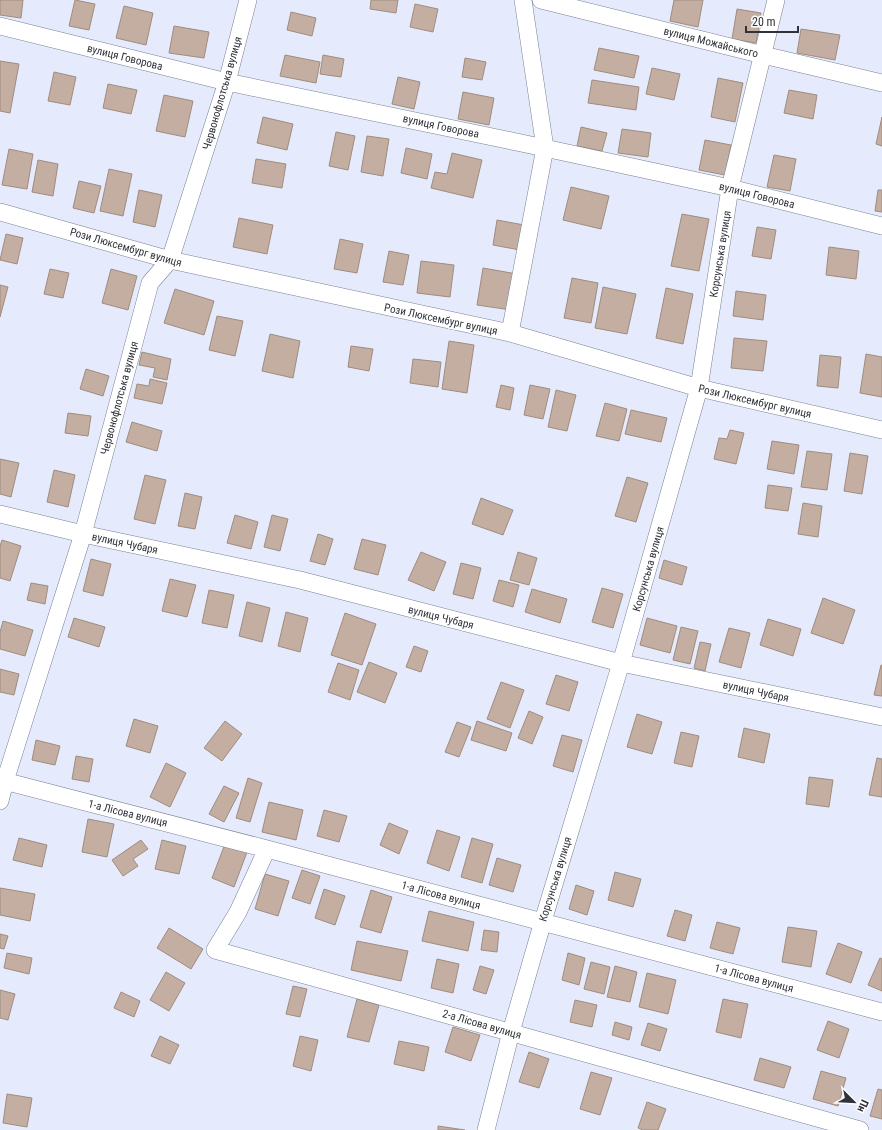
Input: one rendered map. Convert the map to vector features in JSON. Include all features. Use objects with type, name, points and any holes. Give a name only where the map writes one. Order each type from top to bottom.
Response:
[{"type":"street","name":"Червонофлотська вулиця","points":[[0,801],[2,781],[82,534],[150,283],[170,260],[227,82],[248,0]]},
{"type":"street","points":[[510,334],[544,148],[523,0]]},
{"type":"street","name":"вулиця Можайського","points":[[541,0],[882,83]]},
{"type":"street","name":"Корсунська вулиця","points":[[486,1130],[511,1032],[621,663],[699,388],[730,188],[776,0]]},
{"type":"street","name":"вулиця Говорова","points":[[0,26],[227,82],[730,188],[882,226]]},
{"type":"street","name":"Рози Люксембург вулиця","points":[[0,212],[170,260],[510,334],[699,388],[882,430]]},
{"type":"street","name":"вулиця Чубаря","points":[[0,514],[82,534],[300,580],[621,663],[882,717]]},
{"type":"street","name":"1-а Лісова вулиця","points":[[2,781],[543,921],[882,1012]]},
{"type":"street","name":"2-а Лісова вулиця","points":[[267,849],[238,912],[215,950],[860,1130]]},
{"type":"building","points":[[0,0],[23,0],[21,18],[0,15]]},
{"type":"building","points":[[75,0],[95,4],[89,30],[69,26]]},
{"type":"building","points":[[371,0],[398,0],[396,13],[370,9]]},
{"type":"building","points":[[674,0],[703,0],[698,27],[670,21]]},
{"type":"building","points":[[415,4],[438,9],[433,32],[410,27]]},
{"type":"building","points":[[124,6],[153,13],[146,45],[116,38]]},
{"type":"building","points":[[737,9],[761,13],[756,43],[732,39]]},
{"type":"building","points":[[291,12],[316,18],[312,36],[287,30]]},
{"type":"building","points":[[174,26],[209,32],[204,58],[169,53]]},
{"type":"building","points":[[801,29],[840,35],[835,60],[797,53]]},
{"type":"building","points":[[599,48],[639,56],[634,78],[594,70]]},
{"type":"building","points":[[285,55],[320,62],[316,83],[280,76]]},
{"type":"building","points":[[323,55],[344,59],[341,77],[320,74]]},
{"type":"building","points":[[465,58],[486,62],[482,80],[462,77]]},
{"type":"building","points":[[0,61],[19,64],[10,113],[0,111]]},
{"type":"building","points":[[652,68],[680,74],[674,100],[646,94]]},
{"type":"building","points":[[54,72],[76,77],[70,105],[48,101]]},
{"type":"building","points":[[398,77],[420,82],[414,109],[392,104]]},
{"type":"building","points":[[718,78],[743,83],[735,122],[711,117]]},
{"type":"building","points":[[592,80],[639,87],[636,110],[588,103]]},
{"type":"building","points":[[108,84],[137,90],[131,114],[103,108]]},
{"type":"building","points":[[789,90],[817,95],[813,119],[784,113]]},
{"type":"building","points":[[463,92],[494,98],[489,125],[458,119]]},
{"type":"building","points":[[164,95],[193,101],[185,137],[156,131]]},
{"type":"building","points":[[263,117],[293,124],[287,150],[257,143]]},
{"type":"building","points":[[882,117],[882,146],[876,144]]},
{"type":"building","points":[[581,127],[607,133],[602,151],[577,146]]},
{"type":"building","points":[[622,129],[651,133],[648,157],[618,153]]},
{"type":"building","points":[[336,132],[355,136],[348,170],[329,166]]},
{"type":"building","points":[[367,136],[389,139],[383,176],[361,172]]},
{"type":"building","points":[[705,140],[731,145],[725,175],[699,170]]},
{"type":"building","points":[[406,148],[432,154],[427,179],[401,173]]},
{"type":"building","points":[[9,149],[33,154],[27,189],[2,185]]},
{"type":"building","points":[[452,153],[482,160],[473,198],[431,188],[435,172],[447,174]]},
{"type":"building","points":[[774,155],[796,159],[790,191],[767,187]]},
{"type":"building","points":[[256,159],[286,164],[282,188],[252,183]]},
{"type":"building","points":[[38,160],[58,164],[53,196],[32,192]]},
{"type":"building","points":[[109,169],[132,174],[123,216],[100,211]]},
{"type":"building","points":[[79,181],[101,186],[94,213],[73,208]]},
{"type":"building","points":[[571,187],[609,196],[601,229],[563,220]]},
{"type":"building","points":[[139,190],[162,195],[155,227],[133,222]]},
{"type":"building","points":[[878,190],[882,190],[882,212],[875,211]]},
{"type":"building","points":[[682,214],[709,219],[699,271],[671,266]]},
{"type":"building","points":[[239,218],[273,225],[267,254],[233,247]]},
{"type":"building","points":[[497,220],[524,225],[520,250],[493,245]]},
{"type":"building","points":[[757,227],[776,230],[771,259],[752,256]]},
{"type":"building","points":[[6,234],[23,238],[17,264],[0,260]]},
{"type":"building","points":[[340,239],[363,244],[357,273],[334,269]]},
{"type":"building","points":[[829,247],[859,251],[856,279],[826,275]]},
{"type":"building","points":[[389,251],[409,255],[403,285],[383,282]]},
{"type":"building","points":[[421,261],[454,265],[450,297],[417,293]]},
{"type":"building","points":[[483,268],[517,274],[511,310],[477,305]]},
{"type":"building","points":[[50,269],[69,273],[63,298],[44,294]]},
{"type":"building","points":[[111,269],[137,276],[128,310],[102,303]]},
{"type":"building","points":[[572,278],[598,283],[591,323],[564,318]]},
{"type":"building","points":[[0,285],[8,287],[0,317]]},
{"type":"building","points":[[603,287],[636,294],[627,334],[595,328]]},
{"type":"building","points":[[666,288],[693,294],[683,344],[656,338]]},
{"type":"building","points":[[175,289],[214,301],[204,335],[164,323]]},
{"type":"building","points":[[736,291],[766,295],[763,320],[733,316]]},
{"type":"building","points":[[217,316],[243,321],[235,356],[209,350]]},
{"type":"building","points":[[270,334],[300,341],[293,378],[262,371]]},
{"type":"building","points":[[734,338],[767,341],[763,371],[731,368]]},
{"type":"building","points":[[449,341],[474,345],[467,393],[442,389]]},
{"type":"building","points":[[351,346],[373,349],[369,371],[348,367]]},
{"type":"building","points":[[142,352],[171,359],[167,380],[153,377],[155,368],[139,365]]},
{"type":"building","points":[[866,354],[882,357],[882,397],[860,393]]},
{"type":"building","points":[[820,355],[841,357],[838,388],[817,386]]},
{"type":"building","points":[[413,359],[441,362],[438,387],[410,383]]},
{"type":"building","points":[[86,369],[109,376],[103,396],[80,389]]},
{"type":"building","points":[[150,379],[167,383],[162,404],[134,398],[137,384],[149,386]]},
{"type":"building","points":[[501,385],[514,388],[510,410],[496,407]]},
{"type":"building","points":[[530,385],[550,389],[543,419],[524,415]]},
{"type":"building","points":[[556,390],[576,395],[567,431],[548,427]]},
{"type":"building","points":[[605,403],[627,409],[619,441],[596,436]]},
{"type":"building","points":[[631,410],[667,418],[661,442],[625,434]]},
{"type":"building","points":[[68,413],[91,416],[88,436],[65,433]]},
{"type":"building","points":[[132,422],[162,431],[157,451],[126,442]]},
{"type":"building","points":[[730,430],[744,433],[736,464],[714,459],[719,438],[727,439]]},
{"type":"building","points":[[772,441],[799,445],[794,474],[767,469]]},
{"type":"building","points":[[807,451],[832,454],[827,490],[801,487]]},
{"type":"building","points":[[850,453],[868,456],[862,494],[844,491]]},
{"type":"building","points":[[0,459],[19,463],[11,497],[0,494]]},
{"type":"building","points":[[54,470],[75,475],[68,507],[47,502]]},
{"type":"building","points":[[145,475],[166,480],[155,524],[134,519]]},
{"type":"building","points":[[627,477],[648,483],[636,522],[615,516]]},
{"type":"building","points":[[768,485],[792,488],[788,511],[765,508]]},
{"type":"building","points":[[185,493],[202,497],[195,529],[178,526]]},
{"type":"building","points":[[481,498],[513,510],[503,535],[472,524]]},
{"type":"building","points":[[803,503],[822,506],[818,537],[798,534]]},
{"type":"building","points":[[235,515],[258,522],[251,549],[227,543]]},
{"type":"building","points":[[272,515],[288,519],[280,551],[264,547]]},
{"type":"building","points":[[318,534],[333,539],[325,565],[310,561]]},
{"type":"building","points":[[362,539],[386,545],[378,575],[354,569]]},
{"type":"building","points":[[2,540],[21,546],[10,581],[0,578],[0,546]]},
{"type":"building","points":[[421,552],[446,562],[434,591],[408,580]]},
{"type":"building","points":[[518,552],[537,558],[529,585],[510,580]]},
{"type":"building","points":[[91,559],[111,564],[103,596],[83,591]]},
{"type":"building","points":[[664,560],[687,567],[682,585],[659,578]]},
{"type":"building","points":[[461,563],[481,568],[473,599],[453,594]]},
{"type":"building","points":[[170,579],[196,585],[187,617],[162,611]]},
{"type":"building","points":[[499,580],[519,585],[513,607],[493,601]]},
{"type":"building","points":[[31,583],[48,586],[45,604],[27,600]]},
{"type":"building","points":[[602,588],[623,594],[613,628],[592,622]]},
{"type":"building","points":[[532,589],[567,599],[560,623],[525,612]]},
{"type":"building","points":[[209,590],[234,595],[227,628],[202,623]]},
{"type":"building","points":[[823,598],[855,610],[843,644],[811,633]]},
{"type":"building","points":[[247,602],[270,608],[262,642],[239,636]]},
{"type":"building","points":[[286,612],[308,618],[300,652],[278,646]]},
{"type":"building","points":[[345,613],[376,624],[362,665],[331,655]]},
{"type":"building","points":[[74,618],[105,627],[99,647],[68,637]]},
{"type":"building","points":[[647,618],[677,626],[670,653],[640,645]]},
{"type":"building","points":[[768,619],[801,629],[793,656],[760,645]]},
{"type":"building","points":[[3,621],[33,630],[25,656],[0,649],[0,632]]},
{"type":"building","points":[[681,627],[698,631],[690,664],[673,660]]},
{"type":"building","points":[[729,628],[750,633],[741,668],[719,662]]},
{"type":"building","points":[[700,642],[711,644],[705,671],[694,668]]},
{"type":"building","points":[[414,646],[428,651],[421,672],[406,667]]},
{"type":"building","points":[[369,662],[397,673],[385,703],[357,692]]},
{"type":"building","points":[[338,663],[359,670],[350,700],[328,692]]},
{"type":"building","points":[[882,665],[882,696],[874,695]]},
{"type":"building","points":[[0,669],[19,674],[14,695],[0,692]]},
{"type":"building","points":[[556,675],[578,682],[569,711],[546,704]]},
{"type":"building","points":[[501,682],[524,690],[510,728],[487,719]]},
{"type":"building","points":[[529,711],[543,717],[532,744],[518,738]]},
{"type":"building","points":[[637,714],[662,722],[652,754],[627,747]]},
{"type":"building","points":[[134,719],[158,726],[150,753],[126,746]]},
{"type":"building","points":[[225,721],[242,734],[222,761],[204,748]]},
{"type":"building","points":[[477,721],[512,733],[506,751],[471,740]]},
{"type":"building","points":[[457,722],[471,727],[459,757],[445,752]]},
{"type":"building","points":[[744,728],[770,734],[764,763],[738,757]]},
{"type":"building","points":[[681,732],[699,736],[692,767],[674,763]]},
{"type":"building","points":[[562,735],[582,740],[573,772],[553,766]]},
{"type":"building","points":[[36,740],[60,746],[55,765],[32,760]]},
{"type":"building","points":[[76,756],[93,759],[89,782],[72,779]]},
{"type":"building","points":[[877,758],[882,759],[882,797],[869,795]]},
{"type":"building","points":[[166,763],[186,773],[170,807],[150,797]]},
{"type":"building","points":[[809,777],[833,780],[829,807],[806,804]]},
{"type":"building","points":[[248,778],[262,783],[250,822],[236,818]]},
{"type":"building","points":[[224,786],[239,793],[224,822],[209,814]]},
{"type":"building","points":[[269,802],[303,810],[296,840],[262,832]]},
{"type":"building","points":[[324,810],[347,816],[339,842],[317,836]]},
{"type":"building","points":[[88,819],[114,824],[107,857],[82,852]]},
{"type":"building","points":[[389,823],[408,831],[399,854],[380,845]]},
{"type":"building","points":[[437,830],[460,837],[449,871],[427,863]]},
{"type":"building","points":[[19,838],[47,845],[42,867],[13,860]]},
{"type":"building","points":[[472,838],[493,844],[482,883],[461,877]]},
{"type":"building","points":[[141,840],[148,849],[133,859],[138,866],[123,876],[112,860]]},
{"type":"building","points":[[162,840],[186,846],[179,874],[155,869]]},
{"type":"building","points":[[225,844],[247,852],[234,887],[212,878]]},
{"type":"building","points":[[497,858],[521,865],[513,892],[489,885]]},
{"type":"building","points":[[302,870],[320,876],[310,904],[292,898]]},
{"type":"building","points":[[615,872],[641,879],[633,907],[608,900]]},
{"type":"building","points":[[265,874],[289,881],[278,916],[255,909]]},
{"type":"building","points":[[576,885],[594,891],[587,915],[569,909]]},
{"type":"building","points":[[0,888],[35,894],[30,921],[0,915]]},
{"type":"building","points":[[324,889],[345,896],[335,925],[315,918]]},
{"type":"building","points":[[371,890],[392,897],[381,933],[360,927]]},
{"type":"building","points":[[675,910],[692,915],[685,941],[667,936]]},
{"type":"building","points":[[429,911],[474,922],[468,951],[422,941]]},
{"type":"building","points":[[717,922],[740,928],[733,954],[710,948]]},
{"type":"building","points":[[788,927],[817,931],[811,967],[782,962]]},
{"type":"building","points":[[169,928],[203,949],[191,969],[157,948]]},
{"type":"building","points":[[484,930],[499,932],[497,952],[481,950]]},
{"type":"building","points":[[0,934],[8,936],[4,949],[0,948]]},
{"type":"building","points":[[357,941],[408,951],[401,981],[351,970]]},
{"type":"building","points":[[838,943],[862,952],[851,983],[826,974]]},
{"type":"building","points":[[7,953],[32,958],[29,974],[4,968]]},
{"type":"building","points":[[568,953],[585,958],[579,985],[562,980]]},
{"type":"building","points":[[880,958],[882,959],[882,991],[868,985]]},
{"type":"building","points":[[437,959],[459,964],[453,993],[431,988]]},
{"type":"building","points":[[591,962],[610,967],[604,994],[584,989]]},
{"type":"building","points":[[480,966],[494,970],[486,994],[473,990]]},
{"type":"building","points":[[615,966],[637,972],[630,1002],[607,997]]},
{"type":"building","points":[[166,972],[185,983],[169,1011],[150,1000]]},
{"type":"building","points":[[647,973],[676,980],[668,1014],[639,1007]]},
{"type":"building","points":[[293,986],[307,989],[300,1017],[286,1014]]},
{"type":"building","points":[[0,990],[15,994],[8,1020],[0,1018]]},
{"type":"building","points":[[121,992],[140,1001],[134,1017],[114,1008]]},
{"type":"building","points":[[357,999],[379,1005],[369,1042],[347,1037]]},
{"type":"building","points":[[723,999],[748,1004],[741,1038],[716,1032]]},
{"type":"building","points":[[575,1000],[597,1005],[592,1027],[570,1022]]},
{"type":"building","points":[[828,1021],[849,1029],[839,1058],[817,1050]]},
{"type":"building","points":[[615,1022],[632,1027],[629,1040],[612,1035]]},
{"type":"building","points":[[648,1023],[667,1029],[660,1051],[641,1045]]},
{"type":"building","points":[[453,1027],[480,1035],[471,1061],[445,1052]]},
{"type":"building","points":[[160,1036],[179,1045],[170,1064],[151,1056]]},
{"type":"building","points":[[300,1036],[318,1040],[311,1071],[293,1066]]},
{"type":"building","points":[[399,1041],[429,1047],[424,1071],[394,1064]]},
{"type":"building","points":[[529,1052],[549,1059],[539,1088],[519,1082]]},
{"type":"building","points":[[760,1058],[791,1067],[784,1088],[754,1080]]},
{"type":"building","points":[[821,1071],[846,1078],[838,1106],[813,1099]]},
{"type":"building","points":[[591,1072],[612,1078],[600,1115],[580,1109]]},
{"type":"building","points":[[878,1089],[882,1090],[882,1119],[870,1116]]},
{"type":"building","points":[[7,1094],[32,1098],[27,1127],[3,1123]]},
{"type":"building","points":[[647,1102],[666,1109],[658,1130],[643,1130],[638,1128]]},
{"type":"building","points":[[438,1126],[465,1130],[438,1130]]}]
